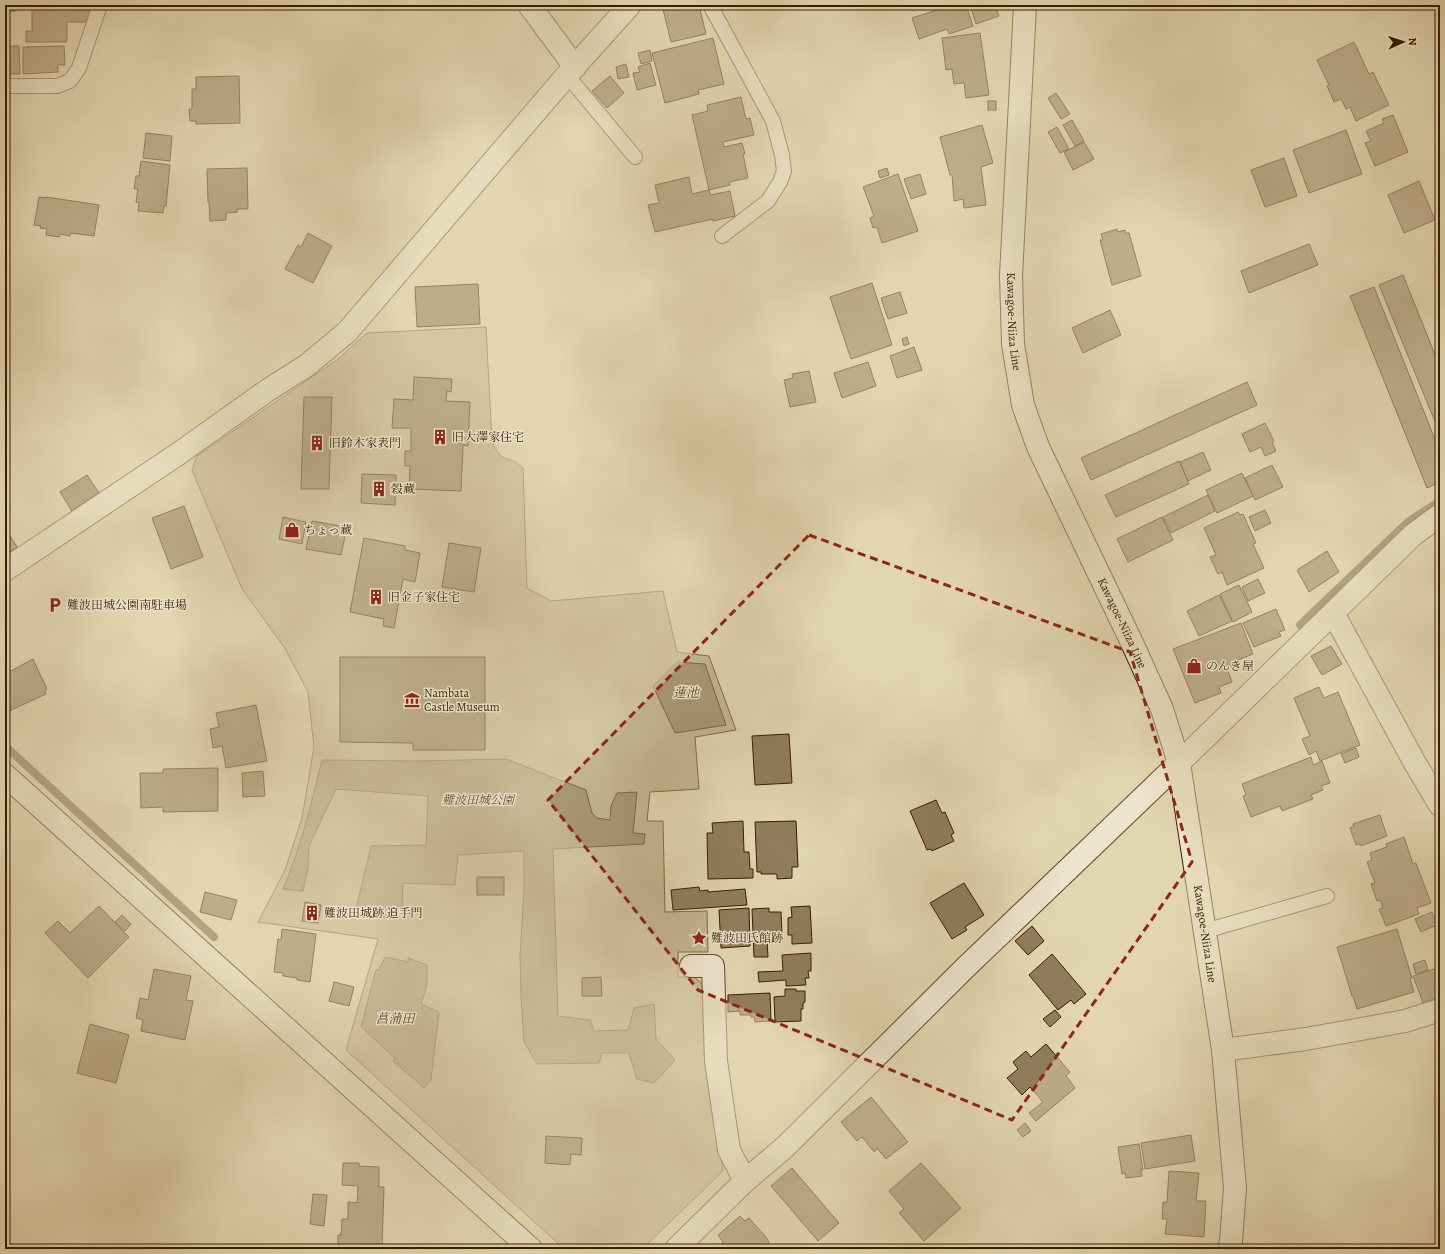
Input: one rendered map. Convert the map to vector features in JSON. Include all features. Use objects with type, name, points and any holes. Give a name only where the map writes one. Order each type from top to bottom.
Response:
[{"type":"street","points":[[529,5],[571,71]]},
{"type":"street","points":[[5,570],[178,454],[268,390],[306,366],[347,332],[571,71],[630,5]]},
{"type":"street","name":"Kawagoe-Niiza Line","points":[[1025,5],[1011,276],[1013,344],[1023,405],[1038,448],[1133,645],[1162,709],[1179,763],[1223,1050],[1235,1188],[1232,1241],[1229,1249]]},
{"type":"street","points":[[676,1249],[745,1181],[785,1147],[966,967],[1179,763],[1413,535],[1440,515]]},
{"type":"street","points":[[1333,613],[1416,765],[1440,805]]},
{"type":"street","points":[[5,775],[531,1249]]},
{"type":"street","points":[[691,966],[713,966],[716,1061],[729,1150],[745,1181]]},
{"type":"street","points":[[1223,1050],[1306,1039],[1405,1021],[1440,1010]]},
{"type":"lane","points":[[5,86],[57,86],[70,81],[79,68],[100,5]]},
{"type":"lane","points":[[710,5],[773,120],[782,155],[784,171],[780,182],[768,201],[722,236]]},
{"type":"lane","points":[[571,71],[635,156]]},
{"type":"lane","points":[[1205,931],[1327,896]]},
{"type":"highlighted area","points":[[809,535],[1130,652],[1192,862],[1012,1120],[698,990],[548,800]]},
{"type":"green space","name":"難波田城公園","points":[[486,327],[492,441],[499,454],[506,459],[514,461],[523,468],[527,588],[551,601],[663,591],[677,652],[709,656],[736,730],[695,737],[699,789],[650,792],[647,821],[663,821],[665,912],[707,911],[708,952],[678,952],[678,977],[694,977],[705,986],[706,1062],[723,1171],[642,1249],[564,1249],[346,1050],[378,939],[258,922],[285,870],[302,818],[314,747],[308,692],[284,647],[242,589],[192,470],[197,456],[337,360],[367,333]]},
{"type":"water","name":"蓮池","points":[[677,662],[705,664],[726,725],[675,733],[653,686]]},
{"type":"water","points":[[506,759],[586,790],[592,813],[597,818],[610,820],[611,806],[617,793],[637,792],[633,833],[645,834],[644,844],[553,849],[558,1016],[590,1020],[594,1031],[628,1030],[634,1008],[654,1004],[656,1039],[675,1060],[654,1083],[637,1079],[629,1053],[602,1053],[599,1063],[537,1064],[524,1042],[520,955],[524,890],[524,851],[458,855],[455,885],[403,883],[402,908],[397,919],[355,913],[371,846],[426,845],[428,796],[336,789],[309,846],[308,867],[303,891],[283,889],[310,809],[322,760],[418,761]]},
{"type":"water","name":"菖蒲田","points":[[385,957],[408,962],[408,958],[427,965],[427,985],[421,1004],[439,1012],[431,1080],[424,1088],[393,1061],[395,1058],[361,1027],[376,970],[379,970]]},
{"type":"building","points":[[5,5],[15,5],[15,11],[5,12]]},
{"type":"building","points":[[32,5],[92,6],[87,22],[67,22],[67,42],[26,42],[26,31],[32,31]]},
{"type":"building","points":[[662,5],[699,5],[706,34],[671,42]]},
{"type":"building","points":[[952,5],[966,5],[973,26],[949,34],[947,29],[919,39],[912,18]]},
{"type":"building","points":[[970,5],[995,5],[999,16],[976,24]]},
{"type":"building","points":[[980,33],[989,95],[966,98],[964,83],[954,84],[952,69],[946,70],[942,38]]},
{"type":"building","points":[[713,38],[724,84],[698,90],[699,94],[665,103],[652,53]]},
{"type":"building","points":[[1354,42],[1369,74],[1373,72],[1389,105],[1356,121],[1350,107],[1346,109],[1341,99],[1334,102],[1327,86],[1329,85],[1317,60]]},
{"type":"building","points":[[5,46],[19,46],[20,74],[5,74]]},
{"type":"building","points":[[64,46],[65,65],[58,65],[58,72],[23,74],[23,47]]},
{"type":"building","points":[[650,50],[652,61],[641,64],[638,53]]},
{"type":"building","points":[[650,63],[656,85],[637,90],[633,73],[640,72],[638,67]]},
{"type":"building","points":[[626,64],[629,77],[618,79],[616,67]]},
{"type":"building","points":[[239,76],[240,123],[196,124],[196,121],[190,121],[189,109],[192,109],[192,89],[196,89],[196,77]]},
{"type":"building","points":[[610,76],[624,93],[607,108],[592,91]]},
{"type":"building","points":[[1056,93],[1070,114],[1061,119],[1048,98]]},
{"type":"building","points":[[741,97],[746,119],[750,118],[754,135],[723,142],[724,147],[742,143],[748,178],[729,182],[730,185],[709,190],[692,115],[708,111],[707,105]]},
{"type":"building","points":[[988,101],[996,101],[996,110],[988,110]]},
{"type":"building","points":[[1393,115],[1408,152],[1375,166],[1365,143],[1371,141],[1366,131],[1384,123],[1382,119]]},
{"type":"building","points":[[1072,120],[1084,141],[1075,146],[1063,125]]},
{"type":"building","points":[[982,125],[993,163],[981,167],[986,205],[964,208],[963,199],[954,201],[952,175],[950,175],[940,137]]},
{"type":"building","points":[[1057,127],[1069,149],[1060,153],[1048,132]]},
{"type":"building","points":[[1346,130],[1362,174],[1309,193],[1293,150]]},
{"type":"building","points":[[146,133],[172,136],[170,161],[143,158]]},
{"type":"building","points":[[1084,142],[1094,159],[1073,170],[1064,152]]},
{"type":"building","points":[[1284,158],[1297,196],[1265,207],[1251,170]]},
{"type":"building","points":[[141,161],[170,165],[166,206],[164,206],[163,213],[138,211],[139,203],[136,202],[138,189],[134,189],[136,176],[139,176]]},
{"type":"building","points":[[247,168],[248,209],[237,209],[237,212],[226,213],[226,220],[210,221],[207,169]]},
{"type":"building","points":[[887,168],[889,175],[880,178],[878,171]]},
{"type":"building","points":[[898,174],[918,231],[882,243],[877,227],[873,228],[870,218],[874,216],[863,187]]},
{"type":"building","points":[[920,174],[926,194],[911,199],[904,179]]},
{"type":"building","points":[[689,177],[692,194],[709,190],[710,195],[730,191],[735,216],[713,221],[713,219],[655,232],[648,205],[659,203],[655,185]]},
{"type":"building","points":[[1419,181],[1435,220],[1404,233],[1388,195]]},
{"type":"building","points":[[39,197],[99,205],[94,236],[71,233],[70,236],[60,234],[59,237],[46,235],[47,229],[34,225]]},
{"type":"building","points":[[1117,229],[1118,232],[1125,230],[1125,233],[1129,233],[1141,276],[1112,285],[1100,240],[1103,240],[1101,234]]},
{"type":"building","points":[[308,233],[332,246],[313,283],[285,269],[298,245],[301,247]]},
{"type":"building","points":[[1440,236],[1440,247],[1435,238]]},
{"type":"building","points":[[1309,244],[1318,265],[1249,293],[1241,271]]},
{"type":"building","points":[[1403,275],[1440,367],[1440,434],[1379,285]]},
{"type":"building","points":[[872,283],[892,345],[851,359],[830,297]]},
{"type":"building","points":[[478,284],[480,324],[417,327],[415,287]]},
{"type":"building","points":[[1374,287],[1440,452],[1440,482],[1427,488],[1350,296]]},
{"type":"building","points":[[900,292],[907,313],[888,319],[881,298]]},
{"type":"building","points":[[1110,310],[1121,335],[1083,353],[1072,328]]},
{"type":"building","points":[[907,337],[909,344],[904,346],[902,339]]},
{"type":"building","points":[[914,347],[922,370],[897,378],[890,356]]},
{"type":"building","points":[[868,362],[876,386],[842,398],[834,373]]},
{"type":"building","points":[[809,371],[816,402],[790,407],[784,380],[793,378],[792,374]]},
{"type":"building","name":"旧大澤家住宅","points":[[414,377],[452,379],[451,392],[447,391],[446,401],[470,402],[468,446],[463,445],[461,491],[409,489],[410,466],[405,466],[405,451],[411,451],[411,428],[392,428],[394,399],[413,400]]},
{"type":"building","points":[[1247,382],[1257,405],[1091,480],[1081,458]]},
{"type":"building","name":"旧鈴木家表門","points":[[304,397],[332,397],[329,489],[301,489]]},
{"type":"building","points":[[1265,423],[1274,441],[1272,442],[1276,451],[1265,456],[1261,447],[1250,452],[1242,434]]},
{"type":"building","points":[[1203,452],[1211,470],[1188,481],[1180,462]]},
{"type":"building","points":[[1179,461],[1189,484],[1116,517],[1105,495]]},
{"type":"building","points":[[1272,465],[1283,487],[1255,500],[1245,478]]},
{"type":"building","points":[[1242,473],[1253,496],[1217,513],[1206,490]]},
{"type":"building","name":"穀蔵","points":[[362,474],[396,475],[395,505],[361,503]]},
{"type":"building","points":[[87,475],[99,493],[72,511],[60,492]]},
{"type":"building","points":[[1208,495],[1215,511],[1171,533],[1163,517]]},
{"type":"building","points":[[184,506],[203,557],[171,569],[152,518]]},
{"type":"building","points":[[1265,510],[1271,523],[1255,531],[1249,517]]},
{"type":"building","points":[[1238,512],[1240,515],[1243,514],[1256,543],[1253,544],[1264,568],[1227,585],[1222,572],[1218,574],[1210,557],[1216,555],[1204,528]]},
{"type":"building","name":"ちょっ蔵","points":[[283,517],[306,522],[302,544],[279,539]]},
{"type":"building","points":[[1162,517],[1173,540],[1128,562],[1117,539]]},
{"type":"building","points":[[312,521],[347,527],[341,555],[306,549]]},
{"type":"building","points":[[5,528],[17,547],[5,555]]},
{"type":"building","name":"旧金子家住宅","points":[[364,538],[405,546],[405,550],[420,553],[415,582],[403,579],[394,628],[383,626],[384,619],[350,612]]},
{"type":"building","points":[[449,543],[481,548],[474,592],[442,587]]},
{"type":"building","points":[[1327,551],[1339,572],[1309,592],[1297,570]]},
{"type":"building","points":[[1258,579],[1265,593],[1248,601],[1242,587]]},
{"type":"building","points":[[1239,585],[1252,612],[1233,622],[1220,594]]},
{"type":"building","points":[[1219,595],[1232,621],[1199,636],[1187,611]]},
{"type":"building","points":[[1276,609],[1285,630],[1279,632],[1281,636],[1254,647],[1243,623]]},
{"type":"building","points":[[1241,623],[1253,654],[1233,662],[1234,666],[1227,669],[1232,682],[1219,687],[1221,693],[1195,703],[1173,649]]},
{"type":"building","points":[[1331,646],[1342,664],[1322,675],[1311,656]]},
{"type":"building","name":"Nambata Castle Museum","points":[[340,657],[485,657],[485,750],[413,750],[413,743],[340,742]]},
{"type":"building","points":[[33,659],[47,689],[45,691],[46,694],[5,713],[5,674]]},
{"type":"building","points":[[1319,687],[1324,698],[1338,692],[1360,745],[1320,761],[1316,751],[1309,755],[1302,739],[1310,736],[1294,698]]},
{"type":"building","points":[[256,705],[267,761],[226,768],[222,746],[213,748],[210,729],[219,727],[216,713]]},
{"type":"building","points":[[789,734],[792,783],[755,785],[752,736]]},
{"type":"building","points":[[1356,748],[1359,757],[1345,763],[1341,754]]},
{"type":"building","points":[[1311,757],[1313,765],[1322,761],[1330,783],[1321,786],[1323,790],[1311,795],[1313,799],[1282,811],[1280,806],[1251,817],[1243,796],[1246,795],[1242,784]]},
{"type":"building","points":[[218,768],[218,811],[163,812],[163,807],[141,808],[140,773],[163,773],[163,769]]},
{"type":"building","points":[[263,771],[265,796],[243,797],[242,773]]},
{"type":"building","points":[[936,800],[942,813],[945,812],[954,833],[951,835],[954,841],[932,851],[931,849],[927,850],[910,811]]},
{"type":"building","points":[[1380,815],[1387,836],[1361,846],[1360,844],[1356,845],[1350,828],[1354,826],[1353,824]]},
{"type":"building","points":[[743,821],[744,852],[749,852],[750,869],[753,869],[753,878],[708,879],[707,833],[713,833],[712,823]]},
{"type":"building","points":[[796,821],[798,867],[792,867],[792,878],[777,879],[777,874],[761,874],[761,872],[757,872],[755,822]]},
{"type":"building","points":[[1404,837],[1413,864],[1416,863],[1431,903],[1417,908],[1419,914],[1386,926],[1379,909],[1383,908],[1380,900],[1377,901],[1371,884],[1375,883],[1367,862],[1372,860],[1370,853],[1387,847],[1386,844]]},
{"type":"building","points":[[477,877],[504,877],[504,895],[477,895]]},
{"type":"building","points":[[964,883],[984,915],[965,927],[967,930],[952,939],[930,903]]},
{"type":"building","points":[[699,887],[700,891],[708,890],[708,892],[745,889],[747,905],[673,910],[671,890]]},
{"type":"building","points":[[205,892],[237,900],[231,920],[200,912]]},
{"type":"building","name":"難波田城跡 追手門","points":[[305,902],[321,905],[318,923],[302,921]]},
{"type":"building","points":[[99,906],[129,937],[88,978],[45,933],[58,921],[70,933]]},
{"type":"building","points":[[810,906],[812,943],[792,944],[792,935],[788,935],[788,918],[792,917],[791,907]]},
{"type":"building","points":[[749,908],[750,946],[721,948],[719,910]]},
{"type":"building","points":[[769,908],[769,912],[781,912],[782,936],[767,937],[768,957],[754,957],[752,909]]},
{"type":"building","points":[[1432,912],[1437,925],[1421,932],[1415,919]]},
{"type":"building","points":[[122,915],[131,924],[125,931],[115,922]]},
{"type":"building","points":[[1032,926],[1044,941],[1028,955],[1015,941]]},
{"type":"building","points":[[282,929],[316,934],[310,982],[297,980],[297,978],[283,976],[283,973],[274,972],[278,939],[281,940]]},
{"type":"building","points":[[1397,929],[1412,978],[1410,978],[1414,992],[1357,1009],[1337,947]]},
{"type":"building","points":[[811,953],[811,971],[808,971],[809,978],[805,978],[806,985],[786,986],[786,980],[759,982],[758,972],[783,971],[782,955]]},
{"type":"building","points":[[1052,954],[1086,994],[1074,1004],[1071,1000],[1058,1010],[1029,975]]},
{"type":"building","points":[[1425,960],[1428,970],[1416,974],[1413,964]]},
{"type":"building","points":[[1440,967],[1440,997],[1423,1003],[1413,976]]},
{"type":"building","points":[[154,969],[191,976],[186,1000],[193,1001],[185,1040],[141,1031],[143,1020],[136,1018],[140,998],[148,1000]]},
{"type":"building","points":[[601,977],[602,996],[582,996],[582,978]]},
{"type":"building","points":[[334,982],[354,987],[349,1006],[329,1001]]},
{"type":"building","points":[[785,989],[805,991],[805,1002],[803,1003],[803,1009],[801,1009],[801,1021],[775,1022],[774,997],[785,996]]},
{"type":"building","points":[[770,993],[771,1021],[755,1022],[754,1017],[751,1017],[751,1015],[740,1015],[740,1011],[728,1012],[728,995]]},
{"type":"building","points":[[1055,1010],[1061,1017],[1050,1027],[1043,1019]]},
{"type":"building","points":[[90,1024],[129,1035],[116,1083],[77,1073]]},
{"type":"building","points":[[1046,1044],[1070,1072],[1066,1076],[1075,1088],[1036,1121],[1029,1113],[1043,1102],[1030,1087],[1022,1095],[1007,1078],[1018,1069],[1013,1062],[1026,1051],[1031,1057]]},
{"type":"building","points":[[871,1097],[908,1142],[886,1159],[877,1148],[874,1152],[862,1137],[857,1141],[841,1122]]},
{"type":"building","points":[[1025,1123],[1031,1131],[1023,1137],[1017,1130]]},
{"type":"building","points":[[1191,1135],[1195,1161],[1145,1169],[1141,1143]]},
{"type":"building","points":[[546,1136],[582,1138],[581,1155],[571,1154],[570,1165],[545,1163]]},
{"type":"building","points":[[1139,1144],[1143,1170],[1141,1170],[1142,1176],[1126,1178],[1125,1173],[1122,1174],[1118,1147]]},
{"type":"building","points":[[343,1163],[359,1163],[359,1166],[379,1167],[379,1187],[384,1187],[382,1248],[386,1249],[338,1249],[338,1235],[341,1235],[342,1219],[348,1219],[348,1202],[357,1203],[358,1186],[342,1185]]},
{"type":"building","points":[[921,1163],[961,1208],[924,1241],[899,1213],[904,1209],[889,1191]]},
{"type":"building","points":[[792,1168],[839,1223],[818,1241],[771,1186]]},
{"type":"building","points":[[1169,1171],[1199,1173],[1196,1201],[1206,1201],[1204,1237],[1165,1234],[1167,1219],[1162,1219],[1163,1202],[1167,1202]]},
{"type":"building","points":[[313,1194],[327,1195],[324,1226],[310,1224]]},
{"type":"building","points":[[740,1216],[745,1221],[749,1218],[765,1236],[769,1242],[767,1246],[770,1249],[725,1249],[721,1244],[723,1242],[718,1235]]},
{"type":"waterway","points":[[1300,625],[1409,521],[1440,501]]},
{"type":"waterway","points":[[5,746],[214,937]]},
{"type":"place","name":"旧大澤家住宅","points":[[440,437]]},
{"type":"place","name":"旧鈴木家表門","points":[[317,443]]},
{"type":"place","name":"穀蔵","points":[[379,489]]},
{"type":"place","name":"ちょっ蔵","points":[[292,530]]},
{"type":"place","name":"旧金子家住宅","points":[[376,597]]},
{"type":"place","name":"難波田城公園南駐車場","points":[[55,605]]},
{"type":"place","name":"のんき屋","points":[[1194,666]]},
{"type":"place","name":"Nambata Castle Museum","points":[[412,700]]},
{"type":"place","name":"難波田城跡 追手門","points":[[312,913]]},
{"type":"place","name":"難波田氏館跡","points":[[699,938]]}]
